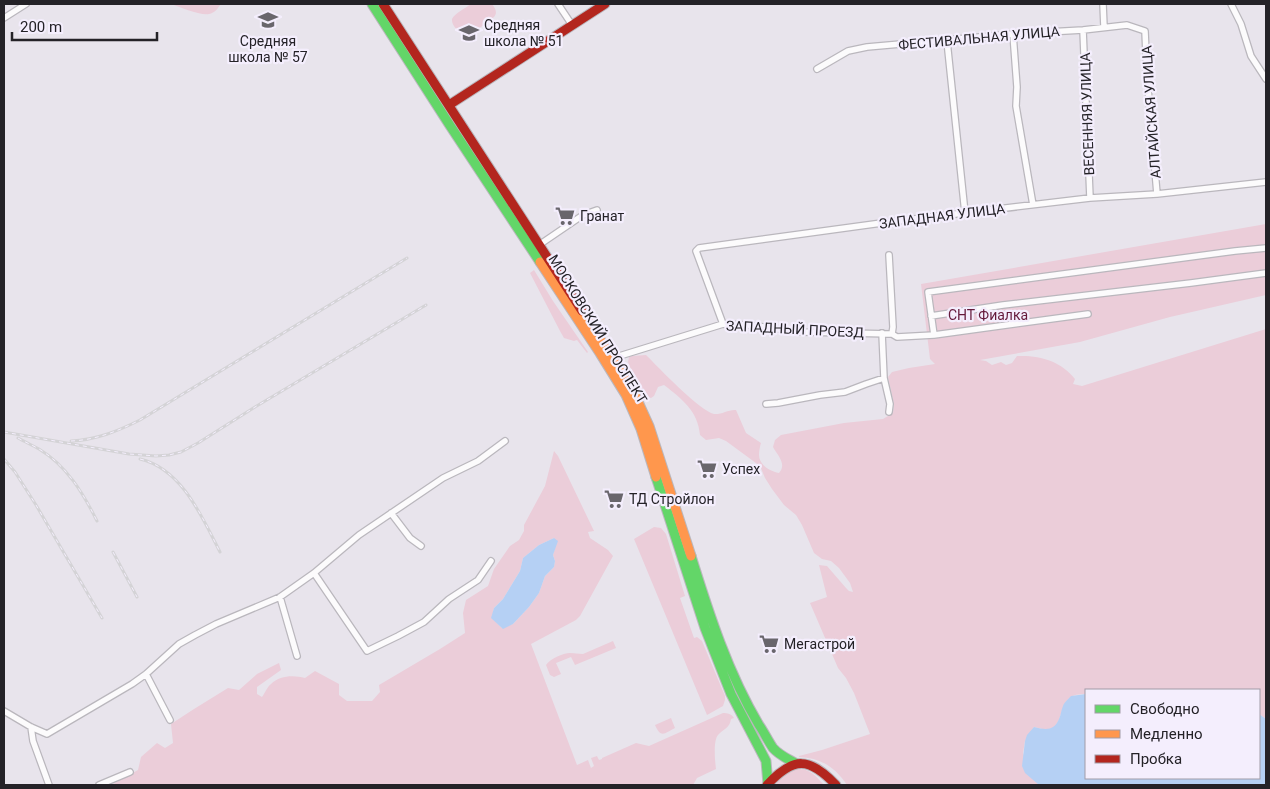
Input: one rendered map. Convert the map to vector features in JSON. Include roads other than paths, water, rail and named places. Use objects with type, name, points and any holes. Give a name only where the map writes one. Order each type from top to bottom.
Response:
[{"type":"main road","name":"МОСКОВСКИЙ ПРОСПЕКТ","points":[[372,4],[449,105],[634,393],[649,426],[694,596],[731,694],[766,761],[768,785]]},
{"type":"main road","name":"МОСКОВСКИЙ ПРОСПЕКТ","points":[[383,4],[400,39],[626,395],[641,429],[718,637],[751,711],[774,749],[795,763],[805,763],[820,770],[836,785]]},
{"type":"main road","points":[[449,105],[605,4]]},
{"type":"main road","points":[[768,785],[782,771],[795,763]]},
{"type":"street","points":[[4,18],[26,4]]},
{"type":"street","points":[[558,4],[572,25]]},
{"type":"street","points":[[1102,4],[1104,27]]},
{"type":"street","points":[[1231,4],[1241,24],[1251,56],[1266,79]]},
{"type":"street","name":"ФЕСТИВАЛЬНАЯ УЛИЦА","points":[[817,69],[848,51],[867,48],[1128,25],[1145,31]]},
{"type":"street","name":"ВЕСЕННЯЯ УЛИЦА","points":[[1083,30],[1090,198]]},
{"type":"street","name":"АЛТАЙСКАЯ УЛИЦА","points":[[1145,31],[1157,194]]},
{"type":"street","points":[[1013,34],[1017,87],[1016,106],[1033,205]]},
{"type":"street","points":[[947,40],[965,212]]},
{"type":"street","name":"ЗАПАДНАЯ УЛИЦА","points":[[723,324],[696,251],[699,248],[965,212],[1090,198],[1157,194],[1266,182]]},
{"type":"street","points":[[539,245],[584,215],[597,210]]},
{"type":"street","points":[[934,335],[928,292],[1235,250],[1266,248]]},
{"type":"street","points":[[889,256],[895,335]]},
{"type":"street","points":[[931,316],[1003,305],[1266,273]]},
{"type":"street","name":"ЗАПАДНЫЙ ПРОЕЗД","points":[[613,358],[723,324],[748,325],[802,332],[934,335],[1088,314]]},
{"type":"street","points":[[882,333],[884,378],[890,404],[889,412]]},
{"type":"street","points":[[766,404],[845,392],[884,378]]},
{"type":"street","points":[[4,711],[31,728],[46,734],[123,690],[146,674],[179,644],[216,624],[280,597],[314,573],[359,535],[443,478],[478,461],[505,441]]},
{"type":"street","points":[[391,513],[410,538],[421,546]]},
{"type":"street","points":[[314,573],[367,651],[424,622],[449,599],[478,580],[491,561]]},
{"type":"street","points":[[280,597],[297,656]]},
{"type":"street","points":[[146,674],[170,720]]},
{"type":"street","points":[[31,728],[33,741],[49,785]]},
{"type":"street","points":[[99,785],[130,772]]},
{"type":"water","points":[[554,538],[558,541],[553,555],[554,567],[545,576],[539,593],[529,607],[513,624],[503,629],[491,618],[494,608],[503,599],[520,571],[523,558],[539,545]]},
{"type":"water","points":[[1085,694],[1085,779],[1260,779],[1260,715],[1266,719],[1266,785],[1039,785],[1025,773],[1022,766],[1027,735],[1034,727],[1049,729],[1055,726],[1064,704],[1071,696]]},
{"type":"railway","points":[[71,441],[107,434],[140,420],[407,258]]},
{"type":"railway","points":[[4,432],[129,454],[156,456],[181,452],[426,305]]},
{"type":"railway","points":[[18,438],[39,449],[58,463],[80,490],[97,521]]},
{"type":"railway","points":[[4,459],[15,472],[36,505],[102,618]]},
{"type":"railway","points":[[140,459],[155,464],[179,484],[198,510],[220,552]]},
{"type":"railway","points":[[113,552],[137,597]]},
{"type":"place","name":"Средняя школа № 57","points":[[268,20]]},
{"type":"place","name":"Средняя школа № 51","points":[[469,33]]},
{"type":"place","name":"Гранат","points":[[565,216]]},
{"type":"place","name":"Успех","points":[[707,469]]},
{"type":"place","name":"ТД Стройлон","points":[[614,499]]},
{"type":"place","name":"Мегастрой","points":[[769,644]]},
{"type":"park label","name":"СНТ Фиалка","points":[[988,315]]}]
